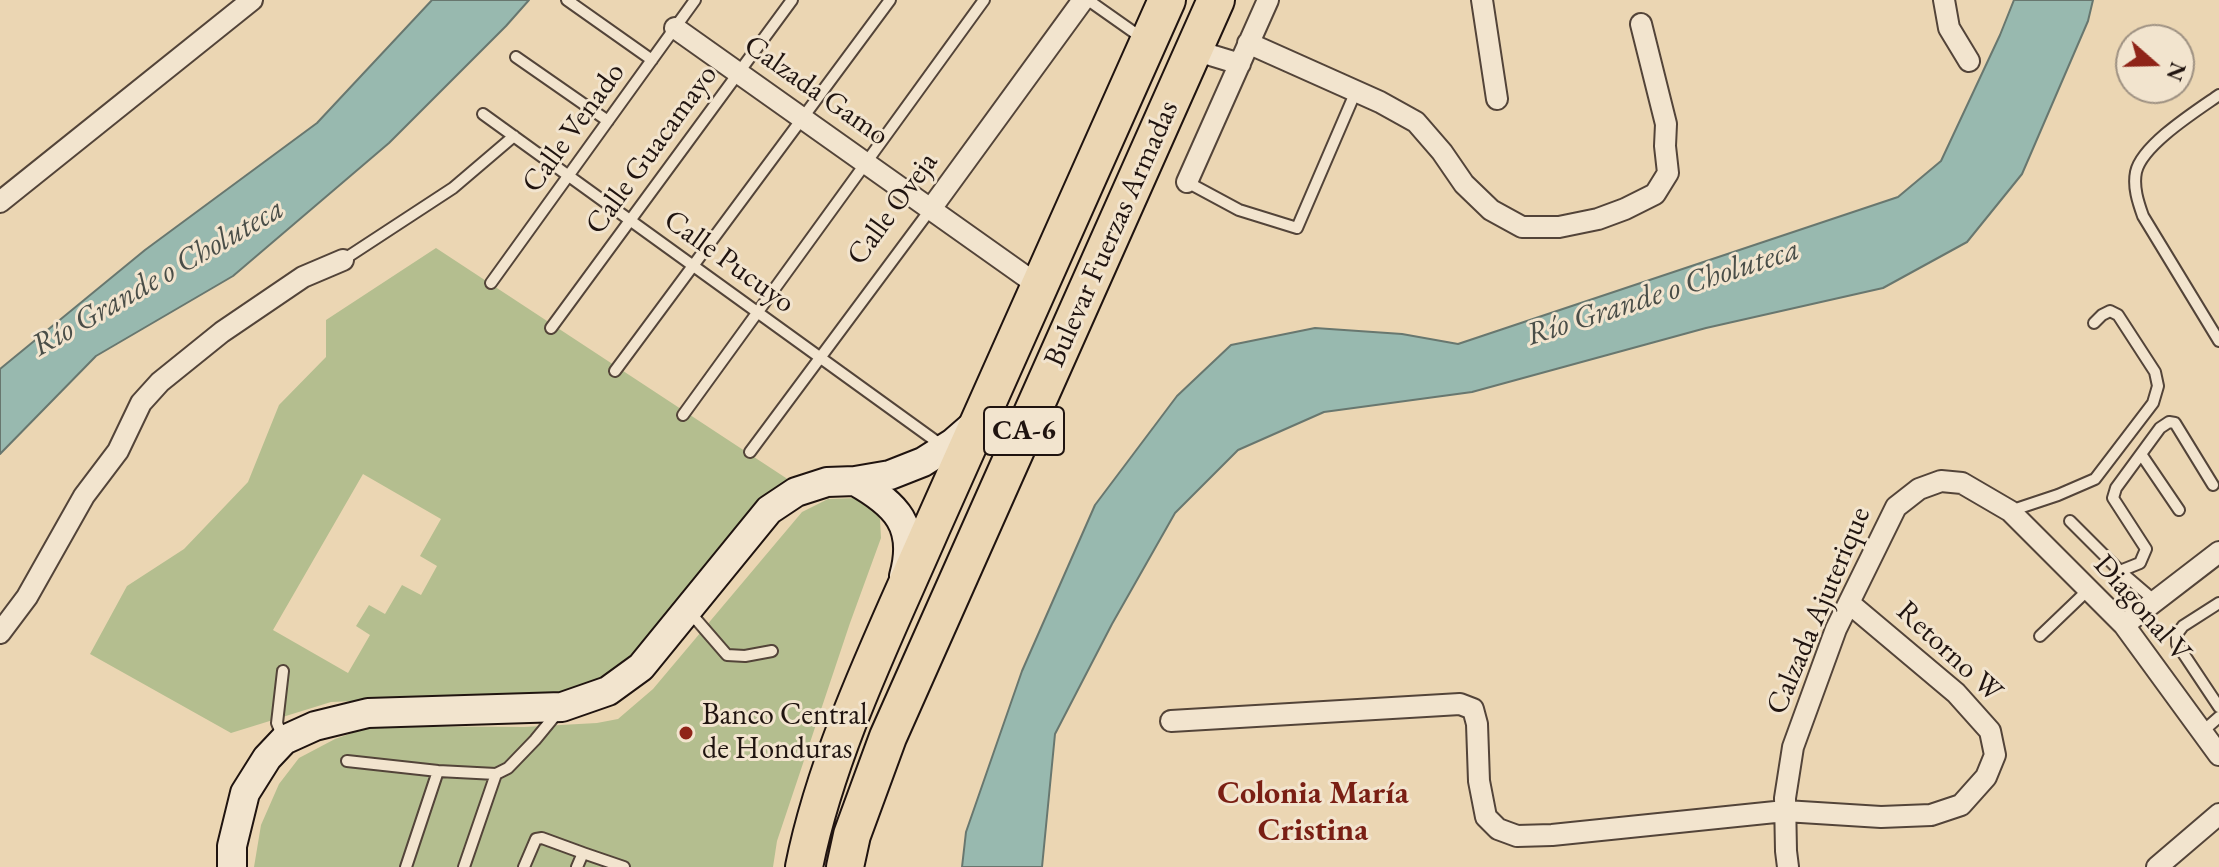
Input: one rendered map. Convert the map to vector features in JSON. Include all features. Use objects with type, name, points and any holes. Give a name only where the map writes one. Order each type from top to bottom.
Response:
[{"type":"highway","name":"Bulevar Fuerzas Armadas","points":[[804,867],[813,822],[848,725],[895,612],[1167,0]]},
{"type":"highway","name":"Bulevar Fuerzas Armadas","points":[[845,867],[852,835],[888,737],[1216,0]]},
{"type":"street","points":[[0,202],[252,0]]},
{"type":"street","name":"Calle Oveja","points":[[930,210],[1086,0]]},
{"type":"street","points":[[1187,182],[1268,0]]},
{"type":"street","points":[[1482,0],[1497,99]]},
{"type":"street","points":[[1944,0],[1949,28],[1969,61]]},
{"type":"street","points":[[1248,43],[1356,91],[1416,122],[1464,184],[1491,210],[1522,227],[1559,227],[1598,219],[1625,209],[1655,194],[1668,173],[1666,124],[1641,24]]},
{"type":"street","name":"Calzada Gamo","points":[[675,28],[1039,286]]},
{"type":"street","points":[[1194,50],[1240,64]]},
{"type":"street","points":[[0,633],[27,597],[84,496],[118,451],[141,403],[160,382],[222,332],[303,277],[343,260]]},
{"type":"street","points":[[232,867],[232,846],[245,793],[267,758],[284,740],[315,726],[368,713],[562,707],[608,691],[641,667],[769,510],[796,492],[827,482],[890,475],[923,462],[946,448],[979,419]]},
{"type":"street","points":[[855,481],[879,494],[895,508],[905,527],[907,567],[895,612]]},
{"type":"street","name":"Calzada Ajuterique","points":[[1788,867],[1785,798],[1793,747],[1836,629],[1896,507],[1919,489],[1941,481],[1962,483],[2010,511]]},
{"type":"street","name":"Diagonal V","points":[[2010,511],[2124,625],[2219,755]]},
{"type":"street","points":[[2124,625],[2219,552]]},
{"type":"street","name":"Retorno W","points":[[1171,721],[1460,704],[1473,709],[1477,724],[1479,781],[1486,817],[1498,829],[1517,836],[1785,811],[1881,817],[1931,815],[1961,805],[1986,777],[1995,755],[1990,731],[1956,693],[1849,603]]},
{"type":"street","points":[[2157,867],[2219,814]]},
{"type":"lane","points":[[567,0],[652,60]]},
{"type":"lane","name":"Calle Venado","points":[[491,283],[695,0]]},
{"type":"lane","name":"Calle Guacamayo","points":[[551,328],[792,0]]},
{"type":"lane","points":[[615,371],[890,0]]},
{"type":"lane","points":[[683,415],[984,0]]},
{"type":"lane","points":[[1086,0],[1148,42]]},
{"type":"lane","points":[[516,57],[608,121]]},
{"type":"lane","points":[[1187,182],[1239,210],[1297,228],[1356,91]]},
{"type":"lane","points":[[2219,95],[2153,144],[2136,171],[2137,198],[2143,216],[2219,341]]},
{"type":"lane","name":"Calle Pucuyo","points":[[483,114],[946,448]]},
{"type":"lane","points":[[343,260],[453,188],[514,136]]},
{"type":"lane","name":"Calle Oveja","points":[[750,452],[930,210]]},
{"type":"lane","points":[[2010,511],[2095,479],[2153,403],[2158,386],[2155,372],[2118,315],[2110,311],[2094,323]]},
{"type":"lane","points":[[2120,571],[2140,563],[2146,549],[2113,498],[2116,488],[2160,428],[2169,422],[2175,423],[2213,485]]},
{"type":"lane","points":[[2141,454],[2179,510]]},
{"type":"lane","points":[[2070,521],[2155,601]]},
{"type":"lane","points":[[2040,636],[2088,590]]},
{"type":"lane","points":[[2219,603],[2183,626],[2177,634],[2177,644],[2219,707]]},
{"type":"lane","points":[[687,608],[727,655],[745,656],[772,651]]},
{"type":"lane","points":[[283,671],[277,723],[284,740]]},
{"type":"lane","points":[[347,761],[496,774],[508,768],[562,707]]},
{"type":"lane","points":[[2202,732],[2219,717]]},
{"type":"lane","points":[[406,867],[438,771]]},
{"type":"lane","points":[[464,867],[496,774]]},
{"type":"lane","points":[[524,867],[536,839],[542,838],[624,867]]},
{"type":"lane","points":[[577,867],[583,853]]},
{"type":"green space","points":[[436,248],[789,480],[685,590],[628,661],[594,686],[567,695],[331,702],[231,733],[90,654],[127,586],[184,549],[248,482],[279,405],[326,357],[326,320]],"holes":[[[363,474],[441,519],[420,556],[437,566],[421,595],[402,585],[385,614],[369,605],[356,626],[370,635],[348,673],[273,630]]]},
{"type":"green space","points":[[856,498],[870,506],[880,519],[881,538],[777,841],[773,867],[254,867],[261,825],[279,784],[299,758],[335,739],[372,726],[524,727],[618,719],[653,689],[802,512],[828,499]]},
{"type":"water","name":"Río Grande o Choluteca","points":[[432,0],[529,0],[389,143],[233,276],[96,356],[0,454],[0,369],[145,250],[317,123]]},
{"type":"water","name":"Río Grande o Choluteca","points":[[2014,0],[2093,0],[2088,21],[2022,174],[1967,242],[1883,288],[1706,328],[1472,392],[1324,412],[1238,450],[1175,513],[1055,734],[1042,867],[962,867],[966,832],[1022,671],[1095,505],[1177,396],[1231,345],[1315,328],[1402,334],[1458,344],[1898,197],[1941,161]]},
{"type":"place","name":"Banco Central de Honduras","points":[[686,733]]},
{"type":"district","name":"Colonia María Cristina","points":[[1313,812]]}]
